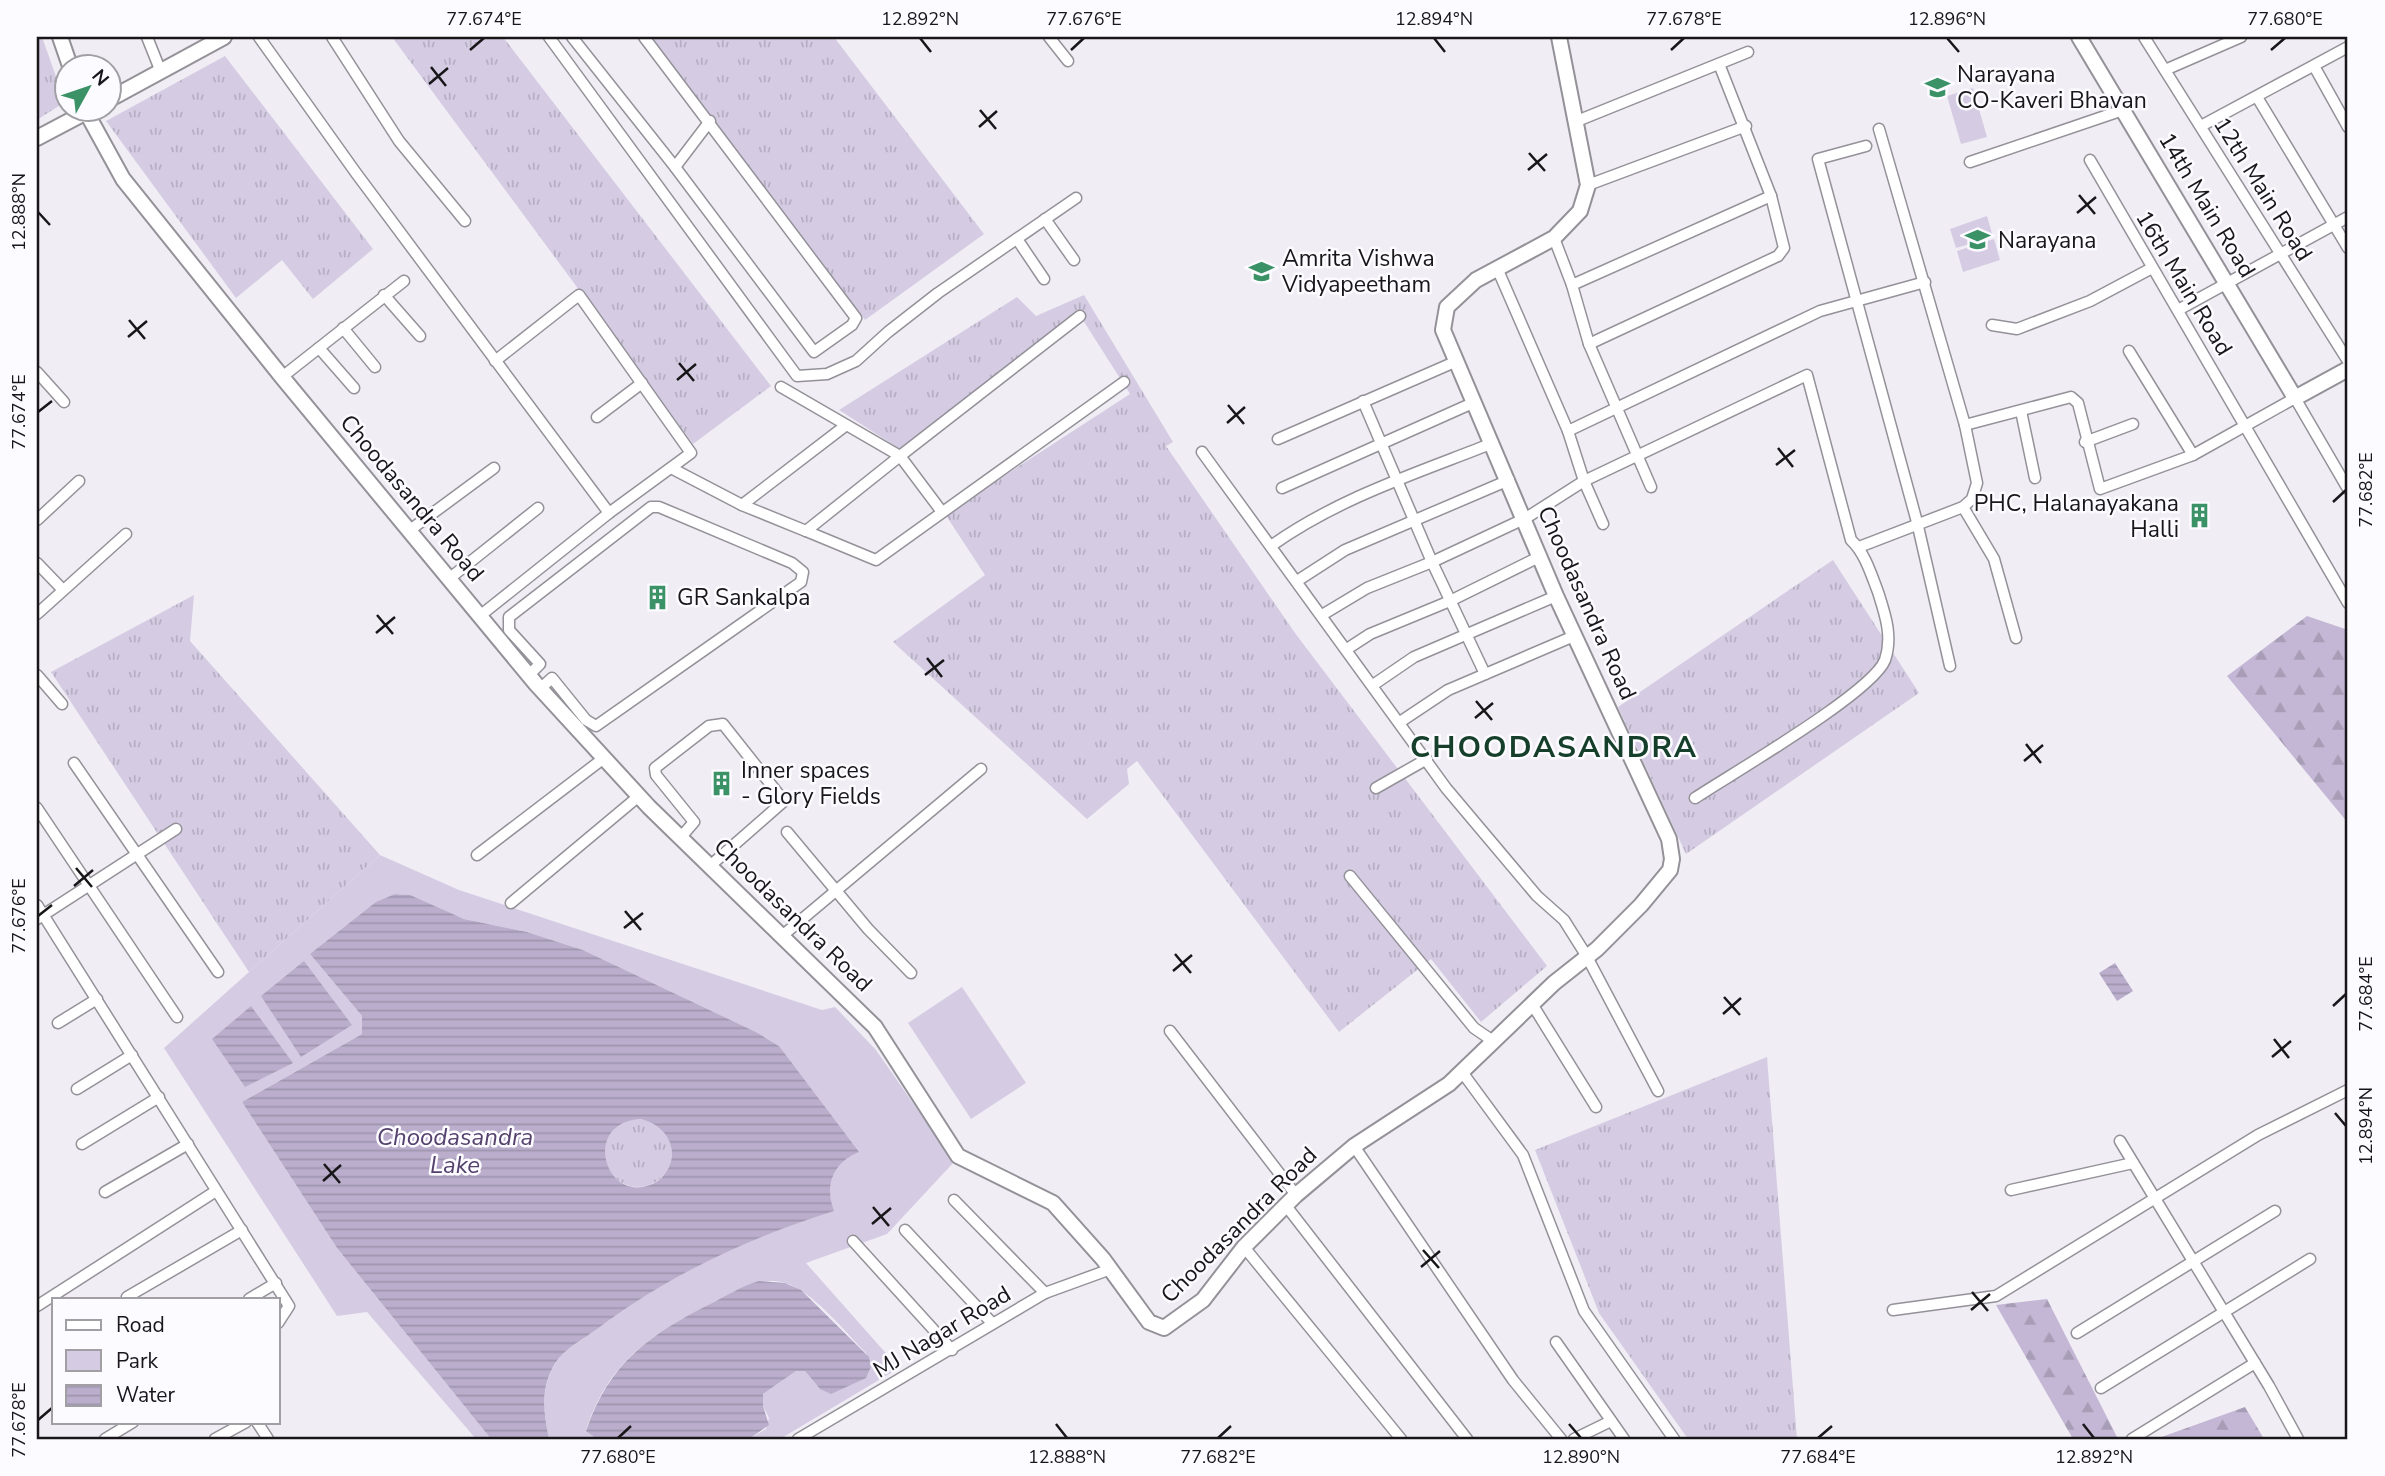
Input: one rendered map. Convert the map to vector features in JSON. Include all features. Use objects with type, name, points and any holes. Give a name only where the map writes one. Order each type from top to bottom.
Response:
[{"type":"street","points":[[147,37],[161,72]]},
{"type":"street","points":[[122,93],[224,37]]},
{"type":"street","points":[[259,37],[609,513]]},
{"type":"street","points":[[332,37],[398,141],[465,221]]},
{"type":"street","points":[[549,37],[797,376],[827,374],[856,361],[928,301],[1076,198]]},
{"type":"street","points":[[572,37],[675,167],[814,352],[852,325],[856,318],[644,37]]},
{"type":"street","points":[[1049,37],[1068,61]]},
{"type":"street","points":[[1559,37],[1588,185],[1746,126]]},
{"type":"street","name":"14th Main Road","points":[[2079,37],[2295,398]]},
{"type":"street","name":"12th Main Road","points":[[2144,37],[2348,361]]},
{"type":"street","points":[[2165,70],[2241,37]]},
{"type":"street","points":[[2201,126],[2348,47]]},
{"type":"street","points":[[1577,121],[1748,52]]},
{"type":"street","points":[[1589,344],[1778,256],[1784,248],[1771,196],[1746,126],[1719,64]]},
{"type":"street","points":[[2314,65],[2348,127]]},
{"type":"street","points":[[2257,97],[2348,248]]},
{"type":"street","points":[[1970,162],[2123,110]]},
{"type":"street","points":[[675,167],[710,121]]},
{"type":"street","points":[[37,138],[66,122]]},
{"type":"street","name":"Choodasandra Road","points":[[94,122],[123,179],[282,377],[529,675],[639,796],[681,837],[716,861],[782,936],[874,1027],[958,1156],[1053,1203],[1111,1269],[1149,1322],[1164,1328],[1203,1300],[1244,1247],[1354,1146],[1462,1072],[1532,1004],[1586,955],[1597,949],[1641,905],[1670,870],[1672,859],[1669,839],[1556,596],[1526,518],[1443,330],[1447,307],[1476,280],[1553,239],[1580,211],[1588,185]]},
{"type":"street","points":[[1858,547],[1963,507],[1972,499],[1977,483],[1965,425],[1879,129]]},
{"type":"street","points":[[1866,146],[1818,159],[1917,523],[1950,666]]},
{"type":"street","name":"16th Main Road","points":[[2090,160],[2348,603]]},
{"type":"street","points":[[1572,285],[1771,196]]},
{"type":"street","points":[[2178,310],[2348,217]]},
{"type":"street","points":[[1045,219],[1074,260]]},
{"type":"street","points":[[1017,239],[1044,279]]},
{"type":"street","points":[[1553,239],[1572,285],[1589,344],[1651,487]]},
{"type":"street","points":[[1497,268],[1568,431],[1584,481],[1603,524]]},
{"type":"street","points":[[1992,325],[2017,329],[2090,301],[2152,268]]},
{"type":"street","points":[[282,377],[404,281]]},
{"type":"street","points":[[1568,431],[1820,311],[1925,282]]},
{"type":"street","points":[[384,295],[420,336]]},
{"type":"street","points":[[481,615],[609,513],[691,453],[579,295],[495,361]]},
{"type":"street","points":[[806,531],[1080,316]]},
{"type":"street","points":[[343,328],[375,367]]},
{"type":"street","points":[[319,348],[354,388]]},
{"type":"street","points":[[2129,351],[2193,455]]},
{"type":"street","points":[[1279,439],[1457,360]]},
{"type":"street","points":[[1965,425],[2071,397],[2078,403],[2085,442],[2100,489],[2193,455],[2348,369]]},
{"type":"street","points":[[37,373],[64,402]]},
{"type":"street","points":[[1322,615],[1367,588],[1432,562],[1526,518],[1584,481],[1807,375],[1852,540],[1872,575],[1889,627],[1884,661],[1852,697],[1695,798]]},
{"type":"street","points":[[671,468],[742,505],[876,560],[1124,382]]},
{"type":"street","points":[[597,417],[642,383]]},
{"type":"street","points":[[781,387],[901,456],[943,512]]},
{"type":"street","points":[[2295,398],[2348,489]]},
{"type":"street","points":[[1363,401],[1432,562],[1485,674]]},
{"type":"street","points":[[1282,488],[1475,402]]},
{"type":"street","points":[[2021,411],[2035,478]]},
{"type":"street","points":[[2085,442],[2133,425]]},
{"type":"street","points":[[742,505],[845,426]]},
{"type":"street","points":[[1271,545],[1315,517],[1397,480],[1493,443]]},
{"type":"street","points":[[1202,452],[1427,759],[1507,862],[1537,896],[1564,920],[1586,955],[1658,1091]]},
{"type":"street","points":[[410,530],[494,468]]},
{"type":"street","points":[[1297,581],[1345,550],[1509,480]]},
{"type":"street","points":[[37,520],[79,481]]},
{"type":"street","points":[[651,507],[659,507],[792,563],[803,572],[801,582],[596,726],[586,720],[540,664],[509,630],[509,617],[651,507]]},
{"type":"street","points":[[1963,507],[1994,559],[2016,638]]},
{"type":"street","points":[[450,578],[538,508]]},
{"type":"street","points":[[37,614],[126,534]]},
{"type":"street","points":[[1347,649],[1392,624],[1450,601],[1541,556]]},
{"type":"street","points":[[37,563],[63,590]]},
{"type":"street","points":[[1373,685],[1414,657],[1556,596]]},
{"type":"street","points":[[1400,722],[1448,690],[1574,635]]},
{"type":"street","points":[[529,675],[540,664]]},
{"type":"street","points":[[37,675],[62,704]]},
{"type":"street","points":[[541,688],[552,678]]},
{"type":"street","points":[[681,837],[694,822],[656,775],[655,768],[709,726],[723,724],[784,801],[716,861]]},
{"type":"street","points":[[477,855],[604,758]]},
{"type":"street","points":[[1377,788],[1427,759]]},
{"type":"street","points":[[74,763],[218,972]]},
{"type":"street","points":[[782,936],[981,769]]},
{"type":"street","points":[[511,903],[639,796]]},
{"type":"street","points":[[37,808],[177,1017]]},
{"type":"street","points":[[40,917],[176,829]]},
{"type":"street","points":[[787,832],[835,890],[911,973]]},
{"type":"street","points":[[1350,876],[1474,1028],[1493,1041]]},
{"type":"street","points":[[37,905],[40,917],[97,999],[276,1283],[289,1306],[280,1319]]},
{"type":"street","points":[[58,1023],[97,999]]},
{"type":"street","points":[[1532,1004],[1596,1107]]},
{"type":"street","points":[[1170,1031],[1467,1439]]},
{"type":"street","points":[[77,1089],[132,1055]]},
{"type":"street","points":[[1462,1072],[1523,1155],[1584,1311],[1674,1439]]},
{"type":"street","points":[[1893,1310],[1996,1296],[2258,1135],[2348,1090]]},
{"type":"street","points":[[82,1144],[159,1097]]},
{"type":"street","points":[[2120,1141],[2298,1439]]},
{"type":"street","points":[[105,1192],[188,1144]]},
{"type":"street","points":[[1354,1146],[1513,1380],[1561,1439]]},
{"type":"street","points":[[2011,1190],[2133,1163]]},
{"type":"street","points":[[37,1306],[216,1191]]},
{"type":"street","points":[[954,1200],[1045,1293]]},
{"type":"street","points":[[2077,1333],[2275,1211]]},
{"type":"street","points":[[127,1297],[242,1230]]},
{"type":"street","points":[[905,1230],[992,1323]]},
{"type":"street","points":[[853,1241],[952,1350]]},
{"type":"street","points":[[1244,1247],[1401,1439]]},
{"type":"street","points":[[2101,1388],[2310,1259]]},
{"type":"street","name":"MJ Nagar Road","points":[[798,1439],[1045,1293],[1111,1269]]},
{"type":"street","points":[[251,1298],[276,1283]]},
{"type":"street","points":[[1556,1342],[1624,1439]]},
{"type":"street","points":[[2132,1439],[2255,1363]]},
{"type":"street","points":[[1574,1439],[1611,1421]]},
{"type":"street","points":[[105,1439],[130,1424]]},
{"type":"street","points":[[215,1439],[242,1424]]},
{"type":"street","points":[[258,1424],[268,1439]]},
{"type":"green space","points":[[37,37],[42,37],[52,65],[52,110],[37,120]]},
{"type":"green space","points":[[392,37],[503,37],[771,386],[693,444]]},
{"type":"green space","points":[[650,37],[834,37],[984,234],[865,320]]},
{"type":"green space","points":[[225,56],[373,249],[313,299],[282,260],[236,298],[107,122],[122,122],[122,112]]},
{"type":"green space","points":[[1973,88],[1987,137],[1961,144],[1947,96]]},
{"type":"green space","points":[[1987,216],[1993,237],[1956,248],[1950,229]]},
{"type":"green space","points":[[1994,239],[2000,260],[1963,272],[1957,251]]},
{"type":"green space","points":[[1084,295],[1173,442],[1166,446],[1295,633],[1547,966],[1481,1022],[1431,959],[1339,1032],[1137,761],[1127,769],[1129,784],[1087,819],[893,642],[985,575],[945,514],[1130,394],[1081,317],[903,451],[839,410],[1017,297],[1036,316]]},
{"type":"green space","points":[[1833,560],[1919,693],[1686,854],[1618,707]]},
{"type":"green space","points":[[194,595],[190,641],[380,855],[249,972],[51,672]]},
{"type":"green space","points":[[2307,616],[2348,630],[2348,823],[2227,676]]},
{"type":"green space","points":[[380,855],[459,890],[822,1010],[835,1007],[876,1050],[954,1162],[887,1234],[806,1263],[899,1368],[780,1439],[749,1439],[766,1429],[769,1418],[763,1406],[763,1394],[796,1371],[805,1371],[820,1389],[868,1374],[871,1367],[866,1353],[807,1294],[785,1283],[759,1282],[675,1323],[638,1350],[608,1384],[596,1405],[586,1430],[597,1439],[549,1439],[545,1393],[554,1366],[566,1351],[650,1293],[708,1260],[769,1233],[833,1211],[830,1194],[832,1179],[839,1166],[852,1155],[779,1046],[756,1032],[583,950],[527,932],[464,919],[402,894],[395,894],[310,954],[362,1016],[362,1034],[242,1102],[337,1248],[491,1439],[476,1439],[367,1312],[337,1316],[164,1048]]},
{"type":"green space","points":[[962,987],[1026,1083],[971,1119],[908,1023]]},
{"type":"green space","points":[[1767,1057],[1797,1439],[1688,1439],[1599,1313],[1535,1150]]},
{"type":"green space","points":[[638,1119],[651,1122],[662,1129],[669,1140],[672,1153],[669,1166],[662,1177],[651,1184],[638,1187],[625,1184],[614,1177],[607,1166],[604,1153],[607,1140],[614,1129],[625,1122]]},
{"type":"green space","points":[[2047,1299],[2118,1439],[2073,1439],[1996,1305]]},
{"type":"green space","points":[[2245,1407],[2264,1439],[2156,1439]]},
{"type":"water","name":"Choodasandra Lake","points":[[395,894],[410,895],[464,919],[527,932],[583,950],[756,1032],[779,1046],[859,1152],[843,1162],[833,1176],[830,1192],[834,1211],[771,1233],[681,1275],[567,1350],[553,1367],[546,1385],[545,1412],[549,1439],[491,1439],[337,1248],[242,1102],[362,1034],[362,1016],[310,954],[376,902]],"holes":[[[640,1119],[648,1121],[666,1136],[672,1150],[672,1158],[659,1180],[650,1185],[634,1187],[621,1182],[611,1173],[606,1160],[606,1146],[611,1133],[622,1124]]]},
{"type":"water","points":[[304,961],[352,1025],[301,1057],[261,996]]},
{"type":"water","points":[[2115,963],[2133,991],[2117,1001],[2099,973]]},
{"type":"water","points":[[251,1006],[293,1063],[245,1087],[212,1039]]},
{"type":"water","points":[[759,1281],[785,1283],[801,1290],[869,1357],[871,1367],[866,1378],[831,1394],[820,1389],[805,1371],[796,1371],[763,1394],[763,1406],[769,1425],[749,1439],[597,1439],[586,1431],[606,1387],[619,1369],[650,1340],[688,1316],[740,1288]]},
{"type":"place","name":"Narayana CO-Kaveri Bhavan","points":[[1937,87]]},
{"type":"place","name":"Narayana","points":[[1978,240]]},
{"type":"place","name":"Amrita Vishwa Vidyapeetham","points":[[1262,271]]},
{"type":"place","name":"PHC, Halanayakana Halli","points":[[2199,516]]},
{"type":"place","name":"GR Sankalpa","points":[[657,597]]},
{"type":"place","name":"Inner spaces - Glory Fields","points":[[721,783]]},
{"type":"district","name":"CHOODASANDRA","points":[[1554,747]]}]
